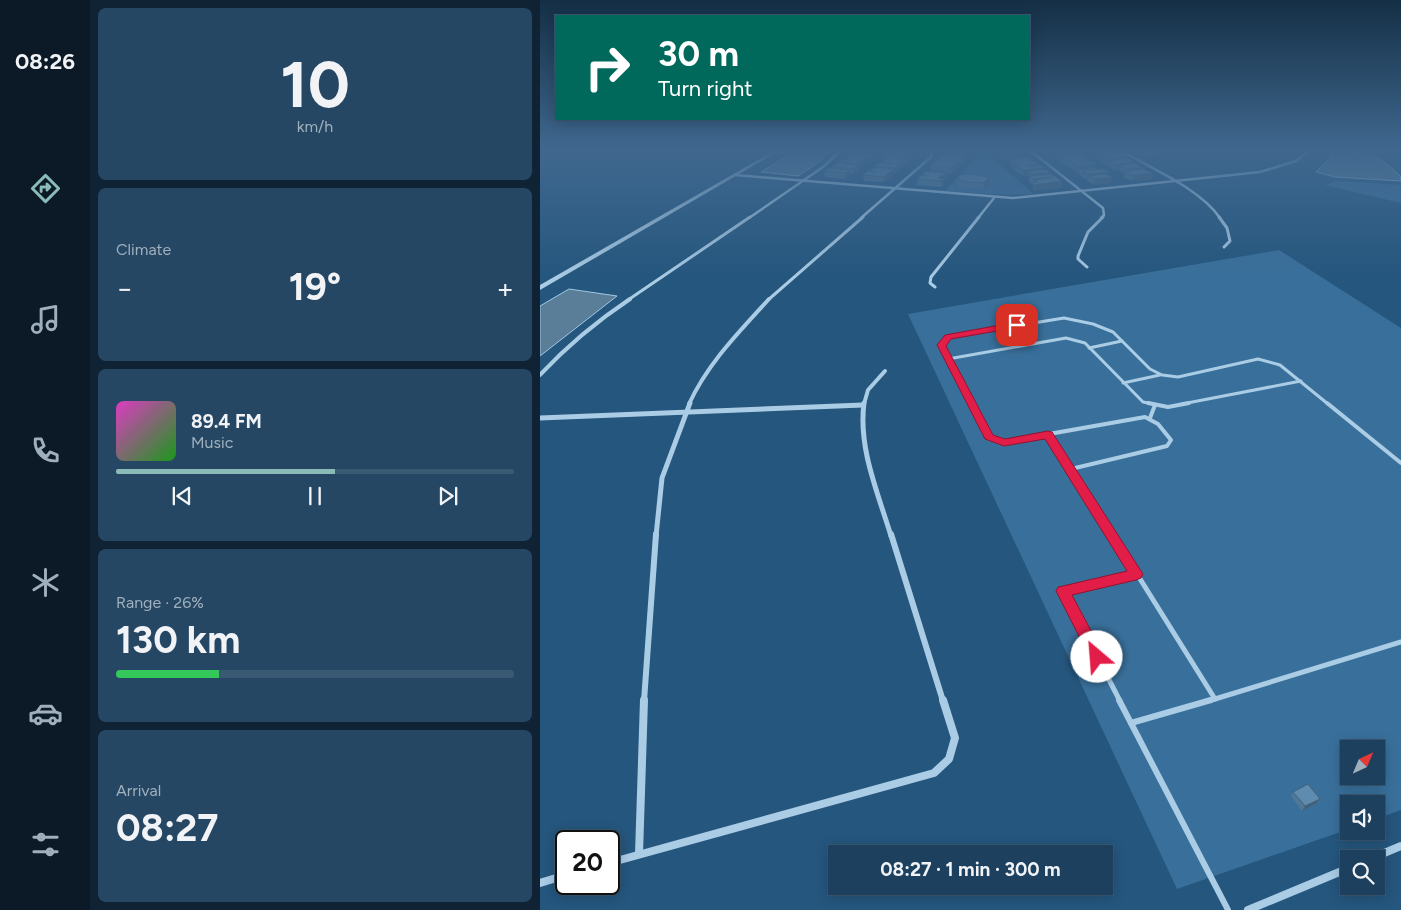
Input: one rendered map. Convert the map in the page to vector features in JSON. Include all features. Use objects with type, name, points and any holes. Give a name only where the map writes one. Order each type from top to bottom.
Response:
[{"type":"street","points":[[540,288],[701,194]]},
{"type":"street","points":[[540,376],[560,354],[605,316],[783,194]]},
{"type":"street","points":[[638,854],[643,720],[654,556],[662,478],[685,413],[695,391],[720,352],[775,293],[890,194]]},
{"type":"street","points":[[956,194],[994,198],[1055,194]]},
{"type":"street","points":[[1087,267],[1078,259],[1078,256],[1084,238],[1102,219],[1104,212],[1099,202],[1088,194]]},
{"type":"street","points":[[1193,194],[1220,215],[1228,229],[1230,238],[1229,243],[1224,247]]},
{"type":"street","points":[[935,288],[930,284],[931,277],[994,198]]},
{"type":"street","points":[[620,860],[934,773],[949,759],[955,738],[867,459],[862,415],[865,394],[875,379],[886,371]]},
{"type":"street","points":[[540,418],[863,405]]},
{"type":"street","points":[[1385,853],[1401,846]]},
{"type":"street","points":[[1248,910],[1340,872]]},
{"type":"street","points":[[540,884],[555,879]]},
{"type":"lane","points":[[1071,469],[1167,446],[1171,440],[1158,424],[1145,417],[1004,442],[989,437],[941,345],[948,337],[1064,318],[1093,324],[1113,332],[1150,369],[1162,375]]},
{"type":"lane","points":[[948,359],[1066,338],[1085,343],[1143,402],[1168,407],[1301,382]]},
{"type":"lane","points":[[1089,348],[1122,341]]},
{"type":"lane","points":[[1123,383],[1162,375],[1178,376],[1258,360],[1280,364],[1401,463]]},
{"type":"lane","points":[[1150,418],[1155,405]]},
{"type":"lane","points":[[1048,435],[1215,699]]},
{"type":"lane","points":[[1136,574],[1063,591],[1228,910]]},
{"type":"lane","points":[[1131,723],[1400,644]]},
{"type":"shaded area","points":[[1365,194],[1401,194],[1401,203]]},
{"type":"shaded area","points":[[1279,250],[1401,328],[1401,810],[1385,816],[1385,795],[1340,795],[1340,832],[1177,889],[908,314]]},
{"type":"shaded area","points":[[569,289],[617,296],[540,356],[540,306]]},
{"type":"building","points":[[1308,784],[1320,799],[1305,806],[1293,792]]},
{"type":"route","points":[[1017,325],[948,337],[941,345],[989,437],[1004,442],[1048,435],[1136,574],[1063,591],[1097,657]]}]
